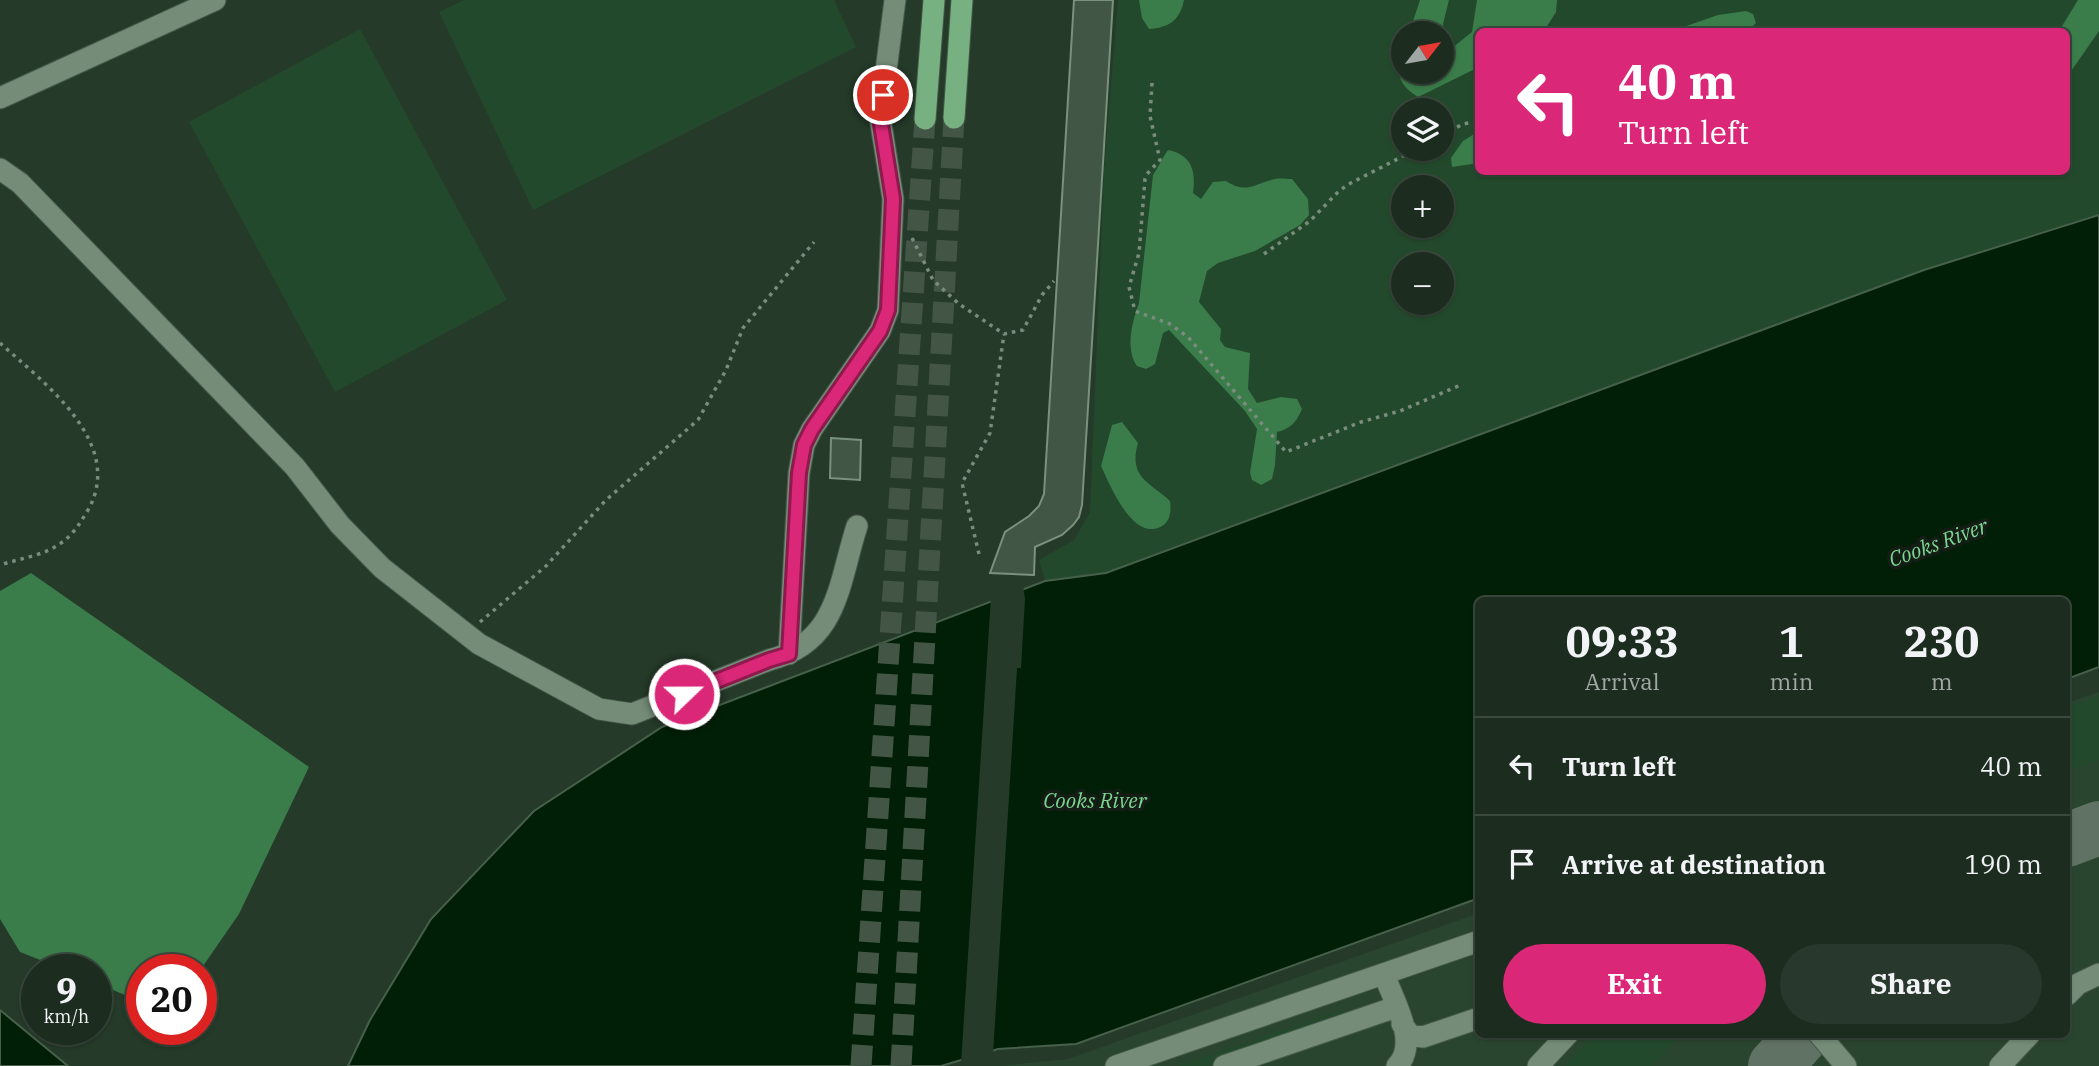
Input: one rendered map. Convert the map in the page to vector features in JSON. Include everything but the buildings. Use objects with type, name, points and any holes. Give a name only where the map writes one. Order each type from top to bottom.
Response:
[{"type":"highway","points":[[925,118],[934,0]]},
{"type":"highway","points":[[954,118],[962,0]]},
{"type":"lane","points":[[0,98],[215,0]]},
{"type":"lane","points":[[789,654],[799,473],[804,445],[825,408],[880,331],[888,310],[892,229],[890,170],[883,145],[880,118],[895,0]]},
{"type":"lane","points":[[0,169],[20,183],[295,467],[340,525],[382,568],[468,632],[479,644],[599,709],[632,714],[789,654],[809,642],[827,621],[837,600],[857,526]]},
{"type":"lane","points":[[20,183],[42,225]]},
{"type":"lane","points":[[1116,1066],[1475,942]]},
{"type":"lane","points":[[1384,974],[1407,1043],[1404,1062]]},
{"type":"lane","points":[[2070,992],[2078,984],[2099,974]]},
{"type":"lane","points":[[1399,1016],[1410,1035],[1423,1037],[1475,1019]]},
{"type":"lane","points":[[1224,1066],[1399,1016]]},
{"type":"lane","points":[[1538,1066],[1563,1038]]},
{"type":"lane","points":[[1822,1038],[1846,1066]]},
{"type":"lane","points":[[2000,1066],[2026,1038]]},
{"type":"path","points":[[1152,83],[1150,116],[1160,160],[1145,179],[1139,253],[1129,287],[1135,312],[1170,324],[1188,337],[1286,452],[1361,422],[1400,411],[1463,384]]},
{"type":"path","points":[[1454,129],[1475,122]]},
{"type":"path","points":[[1264,254],[1310,222],[1336,193],[1395,161]]},
{"type":"path","points":[[892,229],[911,236],[933,280],[959,304],[1004,334],[1023,330],[1042,295],[1054,281]]},
{"type":"path","points":[[468,632],[546,566],[606,500],[698,420],[726,370],[743,328],[814,242]]},
{"type":"path","points":[[979,554],[962,483],[990,433],[1004,334]]},
{"type":"path","points":[[0,343],[68,405],[94,451],[99,475],[94,499],[77,529],[59,545],[0,565]]},
{"type":"shaded area","points":[[464,0],[834,0],[856,47],[533,210],[439,12]]},
{"type":"shaded area","points":[[1118,0],[2099,0],[2099,215],[1924,270],[1106,573],[1045,581],[1039,560],[1074,540],[1090,512],[1104,169]]},
{"type":"shaded area","points":[[360,29],[507,300],[335,392],[189,122]]},
{"type":"shaded area","points":[[2099,692],[2099,1066],[1000,1066],[1068,1059],[1475,914],[1475,1038],[2070,1038],[2070,702]]},
{"type":"shaded area","points":[[2099,696],[2099,760],[2070,770],[2070,706]]},
{"type":"shaded area","points":[[1342,1010],[1345,1019],[1209,1066],[1179,1066]]},
{"type":"shaded area","points":[[1590,1038],[1676,1038],[1652,1066],[1565,1066]]},
{"type":"green space","points":[[1139,0],[1184,0],[1180,13],[1172,22],[1149,29],[1142,18]]},
{"type":"green space","points":[[1420,0],[1449,0],[1444,21],[1413,21]]},
{"type":"green space","points":[[1477,0],[1557,0],[1556,12],[1546,28],[1475,28],[1475,69],[1454,79],[1454,46],[1472,32]]},
{"type":"green space","points":[[2078,0],[2099,0],[2099,31],[2070,73],[2070,28],[2061,28]]},
{"type":"green space","points":[[1746,11],[1753,14],[1756,23],[1750,28],[1681,28],[1718,15]]},
{"type":"green space","points":[[1404,84],[1444,84],[1418,97]]},
{"type":"green space","points":[[1475,134],[1475,164],[1452,167],[1454,154],[1463,141]]},
{"type":"green space","points":[[1168,150],[1176,152],[1191,165],[1193,193],[1201,199],[1213,182],[1226,181],[1246,188],[1275,179],[1292,179],[1308,199],[1309,215],[1300,225],[1255,251],[1218,263],[1207,271],[1199,302],[1221,329],[1220,340],[1225,347],[1250,353],[1248,389],[1257,403],[1281,397],[1297,399],[1302,409],[1293,424],[1277,432],[1272,479],[1261,485],[1252,480],[1250,473],[1257,429],[1245,411],[1169,330],[1163,333],[1155,364],[1146,369],[1137,366],[1131,352],[1153,175]]},
{"type":"green space","points":[[1122,422],[1138,443],[1138,472],[1148,484],[1170,501],[1169,518],[1162,526],[1151,529],[1132,519],[1124,510],[1101,466],[1112,425]]},
{"type":"green space","points":[[31,573],[309,767],[239,914],[211,954],[126,954],[126,995],[112,990],[112,954],[25,954],[20,952],[0,919],[0,591]]},
{"type":"water","name":"Cooks River","points":[[2099,215],[2099,667],[2070,678],[2070,597],[1475,597],[1475,899],[1076,1044],[998,1049],[941,1066],[348,1066],[370,1020],[431,919],[534,811],[662,727],[1045,581],[1106,573],[1924,270]]},
{"type":"water","points":[[0,1010],[21,1027],[21,1045],[42,1045],[68,1066],[0,1066]]},
{"type":"pier","points":[[1023,585],[1025,599],[1021,668],[1017,668],[993,1054],[961,1064],[991,597]]},
{"type":"taxiway","points":[[2070,839],[2099,828]]},
{"type":"taxiway","points":[[1775,1066],[1800,1038]]},
{"type":"tunnel","points":[[901,1066],[954,118]]},
{"type":"tunnel","points":[[861,1066],[925,119]]},
{"type":"route","points":[[684,694],[789,654],[799,473],[804,445],[825,408],[880,331],[888,310],[893,199],[880,118],[883,95]]}]
